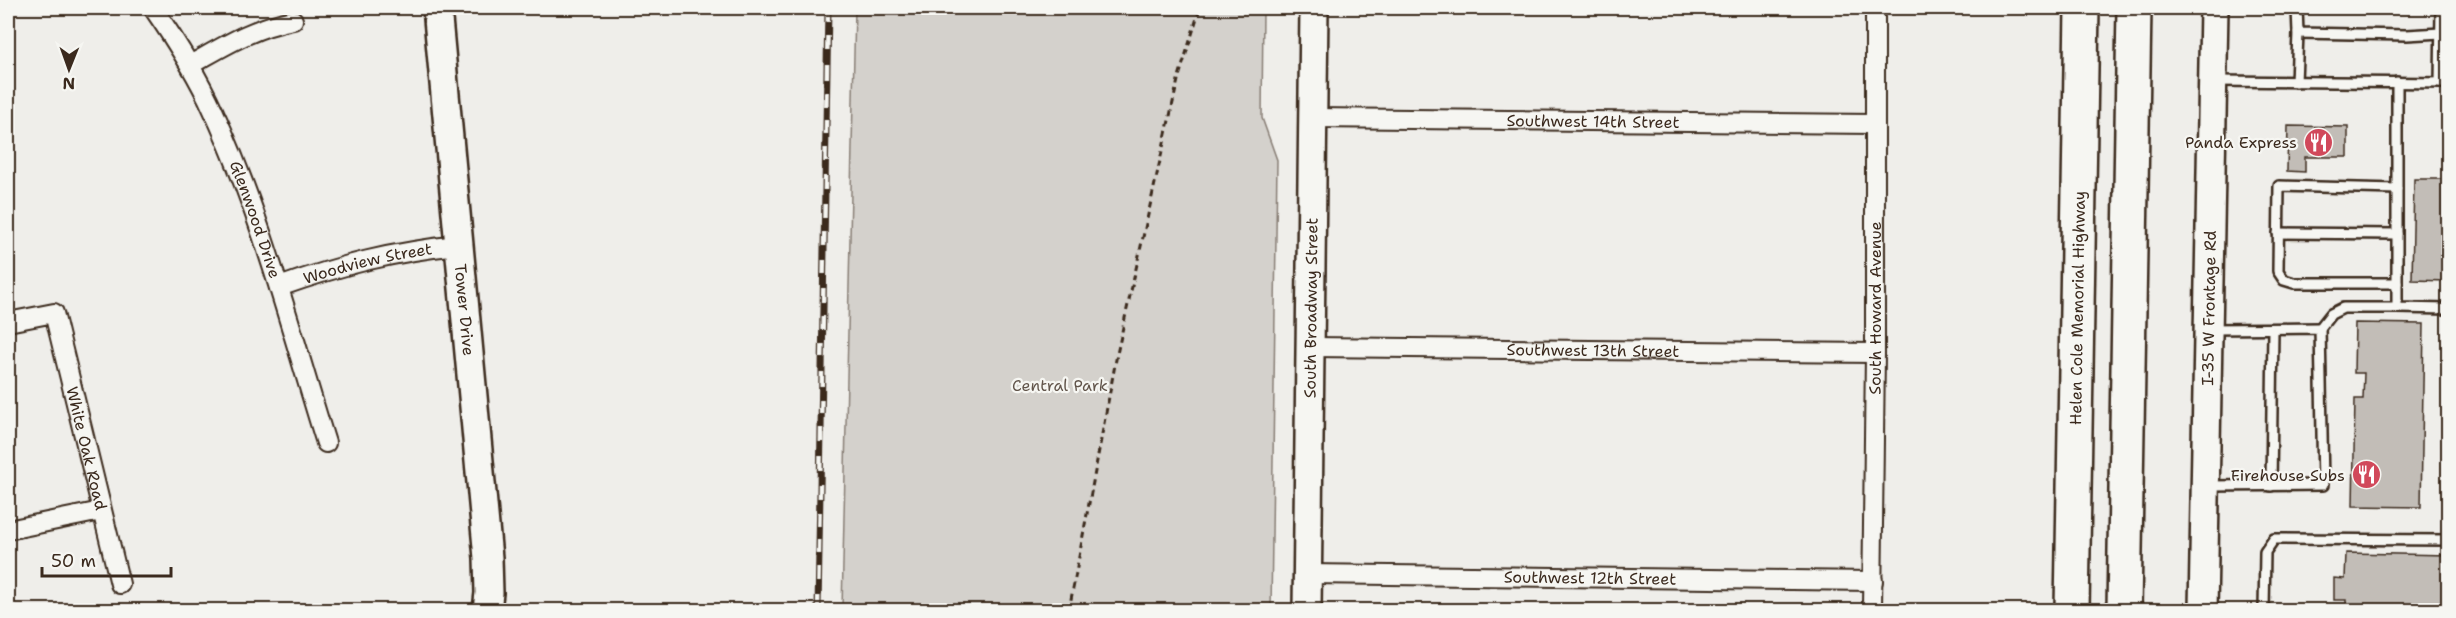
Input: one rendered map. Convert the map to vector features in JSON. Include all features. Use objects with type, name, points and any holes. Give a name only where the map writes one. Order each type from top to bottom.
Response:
[{"type":"highway","name":"Helen Cole Memorial Highway","points":[[2072,610],[2082,8]]},
{"type":"highway","points":[[2124,610],[2134,8]]},
{"type":"street","name":"Glenwood Drive","points":[[153,8],[190,65],[213,109],[237,166],[279,287],[326,443]]},
{"type":"street","name":"Tower Drive","points":[[437,8],[488,558],[487,610]]},
{"type":"street","name":"South Broadway Street","points":[[1307,610],[1314,8]]},
{"type":"street","name":"South Howard Avenue","points":[[1872,610],[1875,8]]},
{"type":"street","name":"I-35 W Frontage Rd","points":[[2203,610],[2214,8]]},
{"type":"street","points":[[190,65],[253,31],[292,20]]},
{"type":"street","name":"Southwest 14th Street","points":[[1313,117],[1875,124]]},
{"type":"street","name":"Woodview Street","points":[[279,287],[337,267],[390,253],[458,245]]},
{"type":"street","name":"White Oak Road","points":[[8,322],[54,314],[120,584]]},
{"type":"street","name":"Southwest 13th Street","points":[[1311,347],[1875,353]]},
{"type":"street","points":[[8,530],[101,511]]},
{"type":"street","name":"Southwest 12th Street","points":[[1308,574],[1873,581]]},
{"type":"lane","points":[[2296,82],[2297,8]]},
{"type":"lane","points":[[2212,81],[2444,83],[2441,8]]},
{"type":"lane","points":[[2298,33],[2441,33]]},
{"type":"lane","points":[[2397,82],[2397,309]]},
{"type":"lane","points":[[2397,189],[2279,186],[2278,233],[2278,271],[2284,280],[2294,283],[2397,283]]},
{"type":"lane","points":[[2278,233],[2397,234]]},
{"type":"lane","points":[[2205,486],[2323,485],[2320,328],[2331,314],[2343,308],[2448,309]]},
{"type":"lane","points":[[2208,329],[2320,328]]},
{"type":"lane","points":[[2271,486],[2273,329]]},
{"type":"lane","points":[[2264,610],[2265,552],[2274,539],[2448,540]]},
{"type":"path","points":[[1069,610],[1122,331],[1178,80],[1200,8]]},
{"type":"green space","name":"Central Park","points":[[855,8],[1263,8],[1262,118],[1277,160],[1271,610],[842,610]]},
{"type":"building","name":"Panda Express","points":[[2288,126],[2348,127],[2348,157],[2305,157],[2305,172],[2287,171]]},
{"type":"building","points":[[2414,179],[2445,179],[2444,191],[2448,191],[2448,281],[2412,280]]},
{"type":"building","points":[[2355,323],[2424,324],[2421,507],[2353,506],[2355,399],[2363,399],[2364,373],[2354,373]]},
{"type":"building","points":[[2346,553],[2448,555],[2447,610],[2346,610],[2346,600],[2334,600],[2334,578],[2345,579]]},
{"type":"railway","points":[[818,610],[828,8]]},
{"type":"place","name":"Panda Express","points":[[2318,142]]},
{"type":"place","name":"Firehouse Subs","points":[[2366,475]]}]
